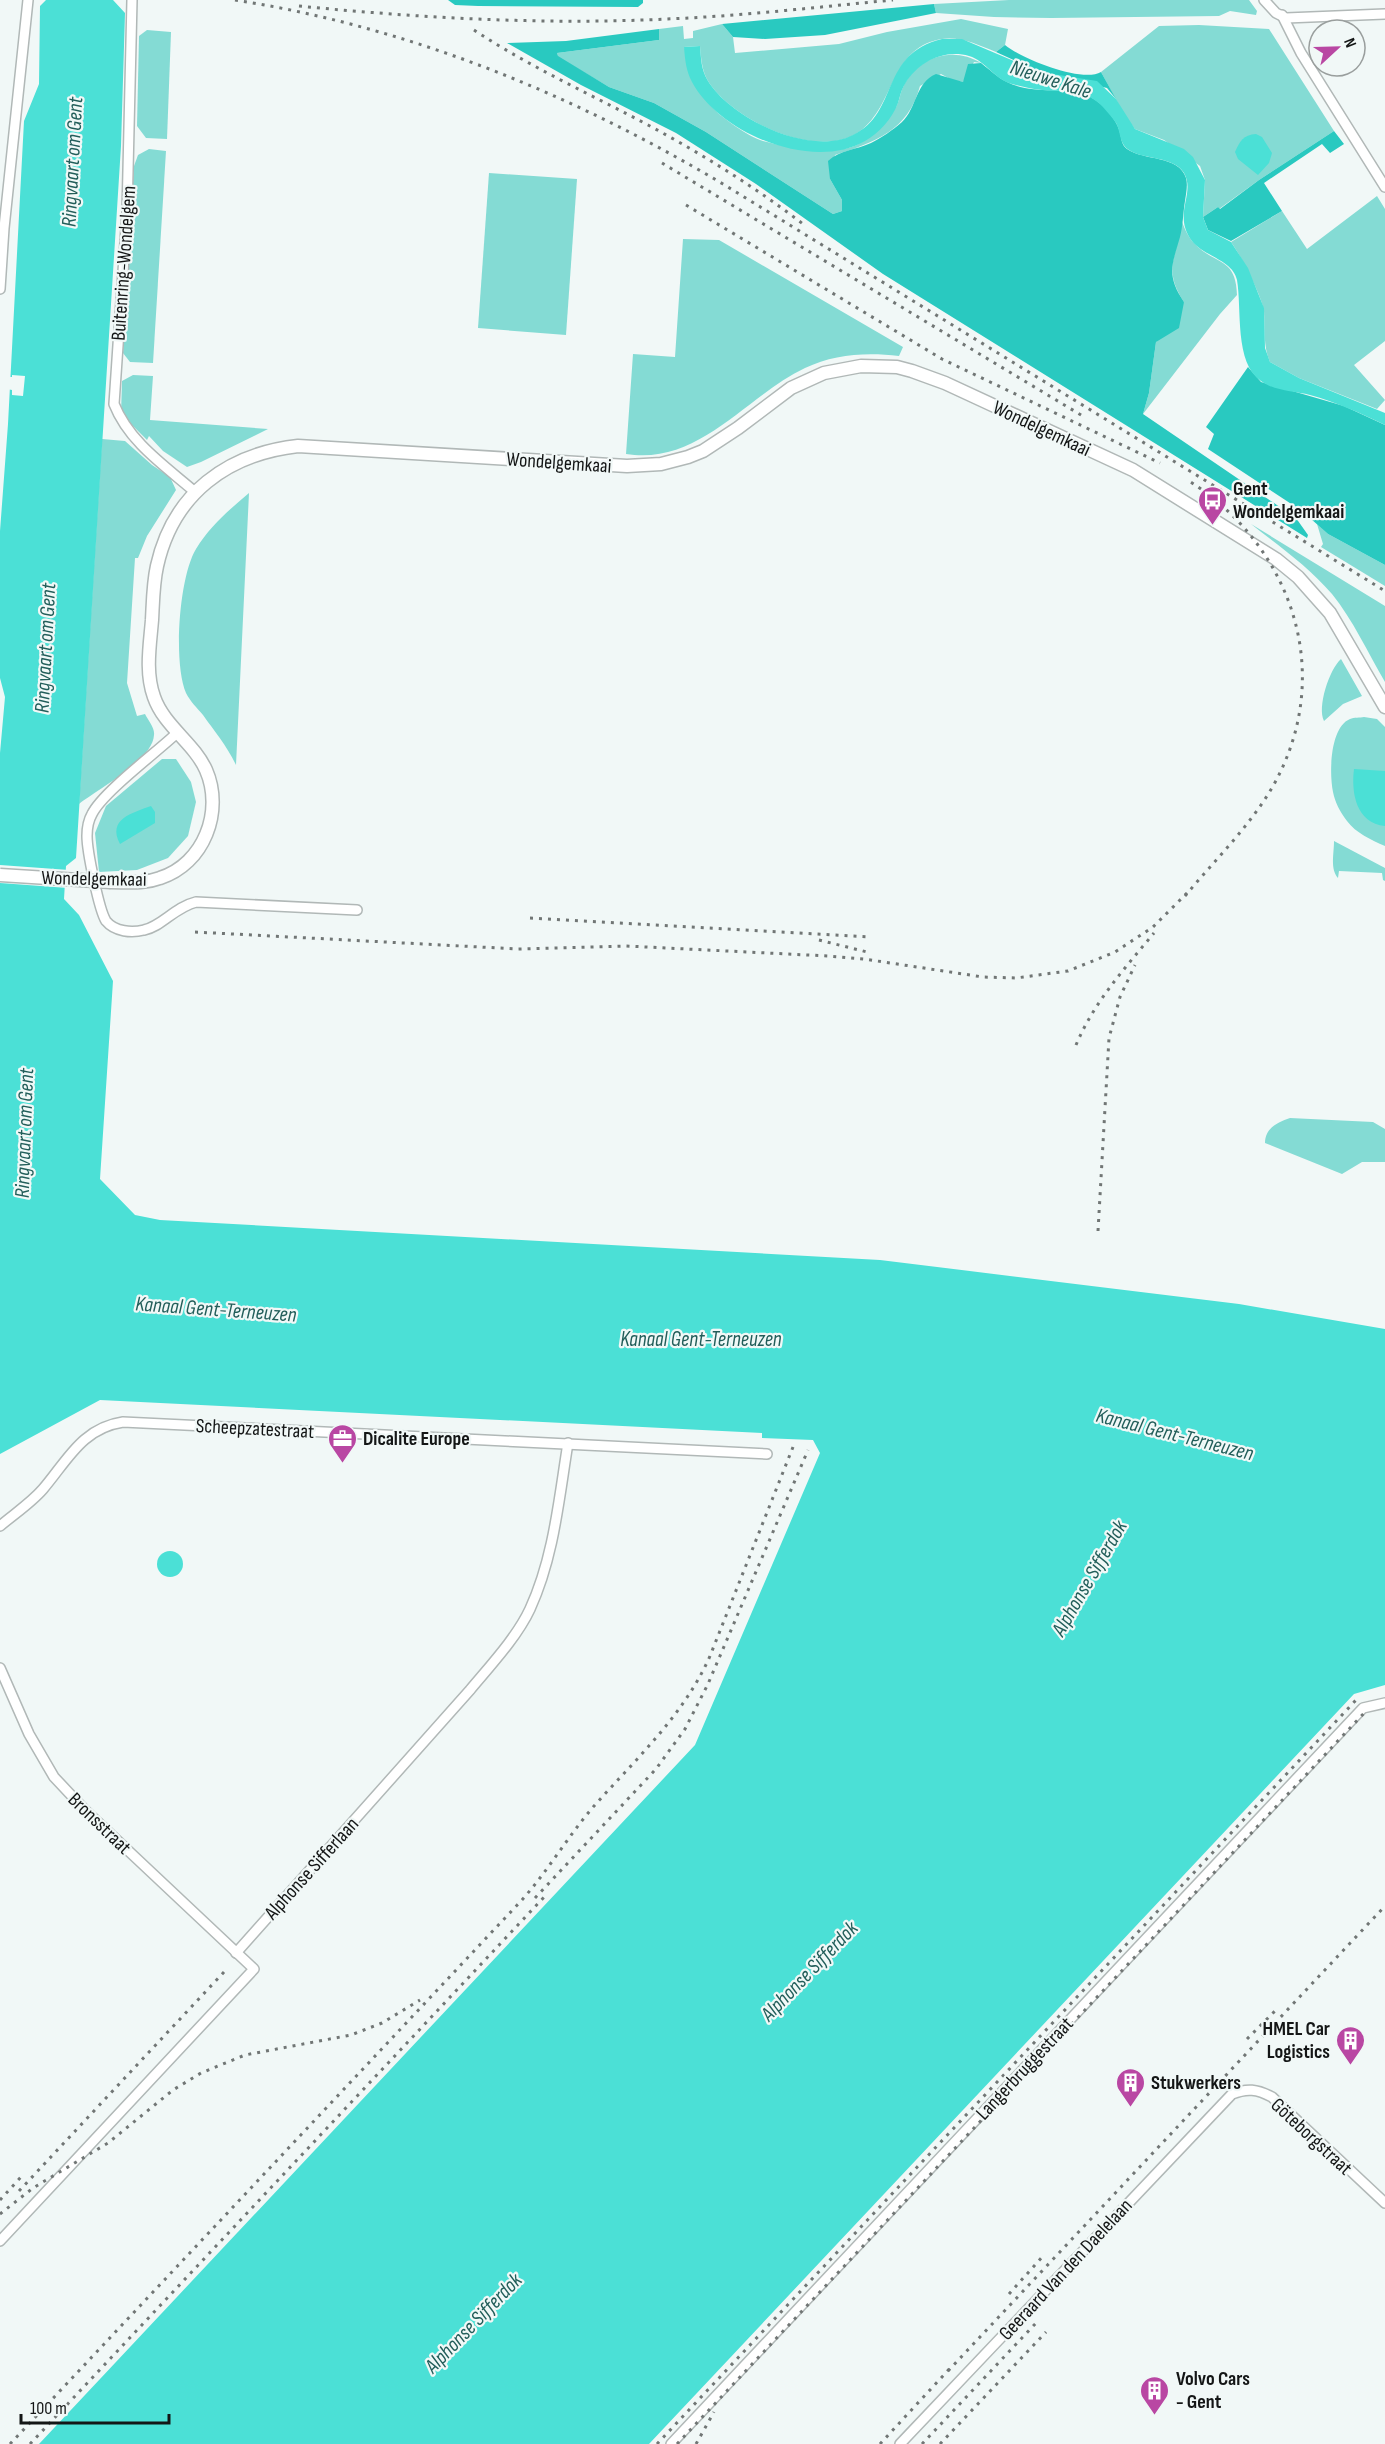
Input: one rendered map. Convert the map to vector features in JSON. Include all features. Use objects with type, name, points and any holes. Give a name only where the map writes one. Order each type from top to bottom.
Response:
[{"type":"main road","name":"Wondelgemkaai","points":[[0,875],[142,882],[169,875],[191,859],[207,832],[213,807],[210,781],[201,761],[161,711],[150,683],[153,596],[157,567],[166,536],[185,505],[195,492],[210,479],[243,459],[261,452],[298,446],[627,466],[661,464],[688,458],[720,441],[775,399],[806,380],[842,368],[897,367],[945,383],[1133,470],[1276,559],[1298,577],[1330,614],[1385,706]]},
{"type":"street","points":[[0,289],[5,217],[28,0]]},
{"type":"street","name":"Buitenring-Wondelgem","points":[[132,0],[127,213],[114,404],[122,423],[134,437],[195,492]]},
{"type":"street","points":[[1264,0],[1276,13],[1286,18],[1385,14]]},
{"type":"street","points":[[1282,15],[1301,53],[1385,187]]},
{"type":"street","points":[[177,733],[99,804],[90,819],[87,838],[101,909],[106,920],[118,930],[145,930],[154,927],[176,910],[196,902],[357,910]]},
{"type":"street","name":"Scheepzatestraat","points":[[0,1526],[42,1491],[79,1443],[101,1428],[123,1422],[767,1454]]},
{"type":"street","name":"Alphonse Sifferlaan","points":[[236,1953],[470,1690],[498,1656],[530,1610],[548,1561],[568,1443]]},
{"type":"street","name":"Bronsstraat","points":[[0,1668],[29,1734],[54,1777],[85,1810],[236,1953]]},
{"type":"street","name":"Langerbruggestraat","points":[[671,2444],[1363,1708],[1385,1703]]},
{"type":"street","points":[[0,2241],[254,1969],[236,1953]]},
{"type":"street","name":"Göteborgstraat","points":[[1232,2094],[1244,2090],[1258,2090],[1272,2097],[1385,2203]]},
{"type":"street","name":"Geeraard Van den Daelelaan","points":[[900,2444],[1232,2094]]},
{"type":"shaded area","points":[[448,0],[643,0],[643,3],[638,7],[478,6],[455,5]]},
{"type":"shaded area","points":[[1009,0],[1249,0],[1257,11],[1256,15],[1230,11],[1219,16],[994,17],[936,13],[934,4]]},
{"type":"shaded area","points":[[934,4],[936,13],[825,35],[765,39],[733,37],[722,24]]},
{"type":"shaded area","points":[[961,19],[1008,29],[1005,45],[996,52],[964,40],[947,38],[930,42],[917,49],[898,72],[876,114],[866,126],[854,135],[836,141],[816,142],[795,138],[753,121],[719,95],[708,81],[703,69],[700,46],[684,47],[707,100],[727,121],[763,141],[816,150],[844,149],[869,137],[890,116],[911,75],[928,61],[938,57],[960,55],[981,63],[974,62],[963,82],[952,80],[941,74],[920,86],[915,101],[898,124],[876,139],[835,155],[830,179],[842,200],[842,211],[833,214],[706,132],[654,103],[609,87],[558,57],[557,53],[659,40],[659,29],[683,26],[684,39],[693,38],[693,31],[722,24],[733,37],[735,53],[839,44],[887,32]]},
{"type":"shaded area","points":[[1199,25],[1269,29],[1334,131],[1219,209],[1218,207],[1203,217],[1205,180],[1200,166],[1164,140],[1135,129],[1125,116],[1101,72],[1159,26]]},
{"type":"shaded area","points":[[659,29],[659,40],[557,53],[558,56],[609,87],[654,103],[706,132],[833,214],[842,211],[842,200],[830,179],[828,161],[843,152],[871,143],[887,134],[907,116],[924,83],[936,74],[963,82],[968,64],[981,63],[1000,78],[1017,86],[1037,90],[1068,91],[1088,96],[1098,102],[1116,122],[1123,144],[1127,149],[1176,165],[1187,181],[1182,228],[1172,270],[1178,293],[1184,302],[1179,328],[1156,342],[1149,393],[1143,414],[1296,518],[1308,535],[1307,538],[883,274],[756,184],[676,133],[581,85],[507,43],[566,41]]},
{"type":"shaded area","points":[[147,30],[171,32],[167,139],[146,138],[137,126],[139,36]]},
{"type":"shaded area","points":[[1005,45],[1024,57],[1052,68],[1092,75],[1101,72],[1116,99],[1107,88],[1040,72],[996,52]]},
{"type":"shaded area","points":[[1334,131],[1344,144],[1330,153],[1322,144],[1264,183],[1282,211],[1231,241],[1208,230],[1203,217],[1218,207],[1220,209],[1259,180]]},
{"type":"shaded area","points":[[149,149],[166,151],[153,363],[130,362],[123,353],[134,166],[138,155]]},
{"type":"shaded area","points":[[489,173],[577,179],[566,335],[478,328]]},
{"type":"shaded area","points":[[1377,196],[1385,209],[1385,341],[1354,365],[1385,400],[1377,409],[1299,378],[1270,362],[1265,343],[1262,304],[1250,275],[1231,242],[1282,211],[1307,249]]},
{"type":"shaded area","points":[[1182,222],[1194,243],[1228,267],[1236,283],[1237,295],[1143,414],[1149,393],[1156,342],[1184,302],[1177,290],[1172,271]]},
{"type":"shaded area","points":[[683,239],[719,240],[903,347],[899,356],[851,355],[816,363],[783,380],[721,426],[699,439],[676,450],[652,455],[626,454],[633,354],[675,357]]},
{"type":"shaded area","points":[[1248,367],[1261,382],[1344,406],[1385,425],[1385,565],[1328,534],[1302,511],[1208,449],[1214,434],[1206,427]]},
{"type":"shaded area","points":[[133,375],[153,376],[150,420],[268,429],[187,467],[163,451],[149,436],[147,440],[121,414],[122,381]]},
{"type":"shaded area","points":[[102,439],[125,441],[152,465],[170,477],[176,490],[147,536],[138,558],[135,558],[127,683],[137,716],[145,714],[154,732],[151,745],[135,764],[79,804]]},
{"type":"shaded area","points":[[249,493],[236,765],[221,739],[186,693],[180,662],[180,620],[185,579],[196,549],[227,512]]},
{"type":"shaded area","points":[[1251,524],[1385,606],[1385,682],[1354,626],[1332,594],[1303,565]]},
{"type":"shaded area","points":[[1317,524],[1328,534],[1385,565],[1385,586],[1321,547],[1323,544]]},
{"type":"shaded area","points":[[1341,659],[1362,696],[1343,704],[1324,721],[1322,707],[1325,689],[1332,671]]},
{"type":"shaded area","points":[[1364,717],[1377,719],[1385,727],[1385,846],[1364,836],[1344,818],[1333,792],[1331,763],[1338,731],[1350,719]]},
{"type":"shaded area","points":[[162,759],[176,759],[191,782],[196,802],[188,836],[168,858],[137,870],[99,872],[95,833],[106,806]]},
{"type":"shaded area","points":[[1334,841],[1385,868],[1385,881],[1382,873],[1339,871],[1338,878],[1333,866]]},
{"type":"shaded area","points":[[1290,1118],[1373,1122],[1385,1129],[1385,1162],[1362,1162],[1342,1174],[1265,1143],[1270,1130]]},
{"type":"water","points":[[46,0],[113,0],[125,13],[121,146],[76,858],[66,866],[64,899],[79,915],[113,981],[100,1179],[135,1215],[160,1220],[880,1260],[1239,1304],[1385,1329],[1385,1685],[1354,1694],[649,2444],[39,2444],[695,1745],[820,1453],[813,1440],[762,1438],[762,1433],[100,1400],[0,1454],[0,753],[5,697],[0,678],[0,531],[24,121],[39,84],[40,6]]},
{"type":"water","name":"Nieuwe Kale","points":[[942,39],[962,39],[1040,72],[1097,81],[1116,99],[1135,129],[1184,149],[1193,157],[1205,180],[1203,217],[1208,230],[1231,242],[1248,268],[1264,308],[1265,348],[1270,362],[1299,378],[1385,413],[1385,425],[1329,401],[1272,387],[1252,373],[1243,349],[1237,280],[1234,273],[1224,263],[1197,246],[1186,231],[1184,213],[1188,189],[1184,173],[1166,161],[1129,150],[1122,141],[1116,123],[1093,99],[1072,92],[1038,90],[1012,84],[1000,79],[975,58],[950,54],[932,59],[910,76],[889,120],[865,141],[843,149],[819,152],[794,149],[769,142],[723,117],[705,100],[692,82],[686,65],[684,47],[700,46],[703,68],[708,81],[719,95],[753,121],[795,138],[835,141],[853,135],[868,125],[878,112],[908,57],[922,46]]},
{"type":"water","points":[[1256,134],[1262,137],[1272,153],[1269,163],[1258,175],[1238,159],[1235,152],[1242,139]]},
{"type":"water","points":[[1354,769],[1385,771],[1385,826],[1375,824],[1362,813],[1355,797]]},
{"type":"water","points":[[151,806],[155,812],[155,823],[120,844],[117,835],[119,823],[129,815]]},
{"type":"water","points":[[170,1551],[179,1555],[183,1564],[179,1573],[170,1577],[161,1573],[157,1564],[161,1555]]},
{"type":"pier","points":[[25,376],[23,396],[12,395],[12,390],[7,389],[8,377]]},
{"type":"pier","points":[[0,865],[69,870],[68,888],[0,883]]},
{"type":"railway","points":[[235,0],[363,27],[426,46],[488,68],[608,121],[723,184],[1385,591]]},
{"type":"railway","points":[[299,6],[437,17],[529,21],[621,21],[723,16],[893,0]]},
{"type":"railway","points":[[474,30],[538,68],[688,148],[747,184],[803,224]]},
{"type":"railway","points":[[662,163],[1086,418]]},
{"type":"railway","points":[[686,205],[942,359],[1160,463]]},
{"type":"railway","points":[[1185,896],[1243,829],[1273,786],[1292,744],[1301,701],[1302,658],[1294,617],[1278,577],[1255,541],[1225,509],[1189,481]]},
{"type":"railway","points":[[195,932],[518,949],[626,946],[828,956],[864,959],[983,977],[1016,978],[1068,971],[1115,952],[1153,927],[1190,890]]},
{"type":"railway","points":[[530,918],[871,937]]},
{"type":"railway","points":[[1076,1045],[1101,1000],[1154,933]]},
{"type":"railway","points":[[819,940],[871,953]]},
{"type":"railway","points":[[1098,1231],[1109,1038],[1120,997],[1135,965]]},
{"type":"railway","points":[[10,2444],[521,1901],[594,1806],[673,1717],[687,1698],[710,1656],[793,1447]]},
{"type":"railway","points":[[535,1898],[656,1769],[685,1729],[708,1684],[808,1450]]},
{"type":"railway","points":[[657,2444],[1357,1699]]},
{"type":"railway","points":[[677,2444],[1366,1711]]},
{"type":"railway","points":[[30,2444],[547,1894]]},
{"type":"railway","points":[[948,2371],[1385,1906]]},
{"type":"railway","points":[[19,2191],[224,1972]]},
{"type":"railway","points":[[0,2214],[33,2188],[108,2143],[173,2090],[201,2073],[245,2055],[351,2035],[382,2023],[420,2000]]},
{"type":"railway","points":[[1247,2039],[1277,2009]]},
{"type":"railway","points":[[0,2200],[21,2177]]},
{"type":"railway","points":[[1009,2294],[1043,2256]]},
{"type":"railway","points":[[922,2444],[1036,2323]]},
{"type":"railway","points":[[940,2444],[1046,2332]]},
{"type":"railway","points":[[880,2444],[953,2365]]},
{"type":"railway","points":[[696,2444],[714,2412]]},
{"type":"place","name":"Gent Wondelgemkaai","points":[[1212,526]]},
{"type":"place","name":"Dicalite Europe","points":[[342,1464]]},
{"type":"place","name":"HMEL Car Logistics","points":[[1351,2066]]},
{"type":"place","name":"Stukwerkers","points":[[1130,2108]]},
{"type":"place","name":"Volvo Cars - Gent","points":[[1155,2416]]},
{"type":"water label","name":"Ringvaart om Gent","points":[[72,162]]},
{"type":"water label","name":"Ringvaart om Gent","points":[[45,648]]},
{"type":"water label","name":"Ringvaart om Gent","points":[[24,1133]]},
{"type":"water label","name":"Kanaal Gent-Terneuzen","points":[[216,1309]]},
{"type":"water label","name":"Kanaal Gent-Terneuzen","points":[[701,1339]]},
{"type":"water label","name":"Kanaal Gent-Terneuzen","points":[[1175,1434]]},
{"type":"water label","name":"Alphonse Sifferdok","points":[[1089,1578]]},
{"type":"water label","name":"Alphonse Sifferdok","points":[[809,1971]]},
{"type":"water label","name":"Alphonse Sifferdok","points":[[473,2323]]}]
